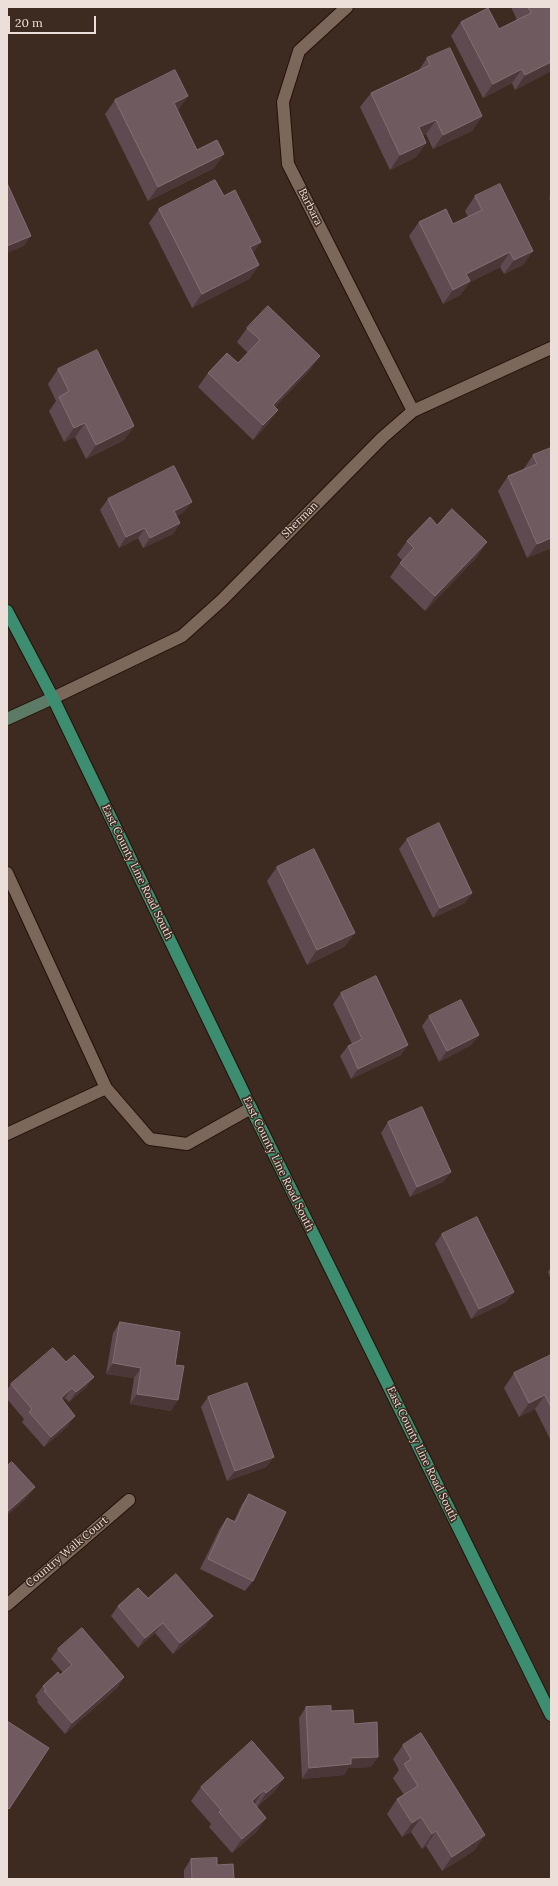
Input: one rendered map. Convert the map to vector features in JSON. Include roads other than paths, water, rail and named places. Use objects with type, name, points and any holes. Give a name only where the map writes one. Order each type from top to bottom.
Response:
[{"type":"main road","name":"East County Line Road South","points":[[7,611],[52,698],[251,1108],[551,1715]]},
{"type":"street","name":"Barbara","points":[[346,7],[299,51],[283,102],[288,164],[413,411]]},
{"type":"street","name":"Sherman","points":[[52,698],[182,636],[222,600],[382,438],[413,411],[551,348]]},
{"type":"street","points":[[7,719],[52,698]]},
{"type":"street","points":[[7,873],[106,1088],[150,1139],[187,1144],[251,1108]]},
{"type":"street","points":[[7,1134],[106,1088]]},
{"type":"street","name":"Country Walk Court","points":[[7,1605],[129,1500]]}]
